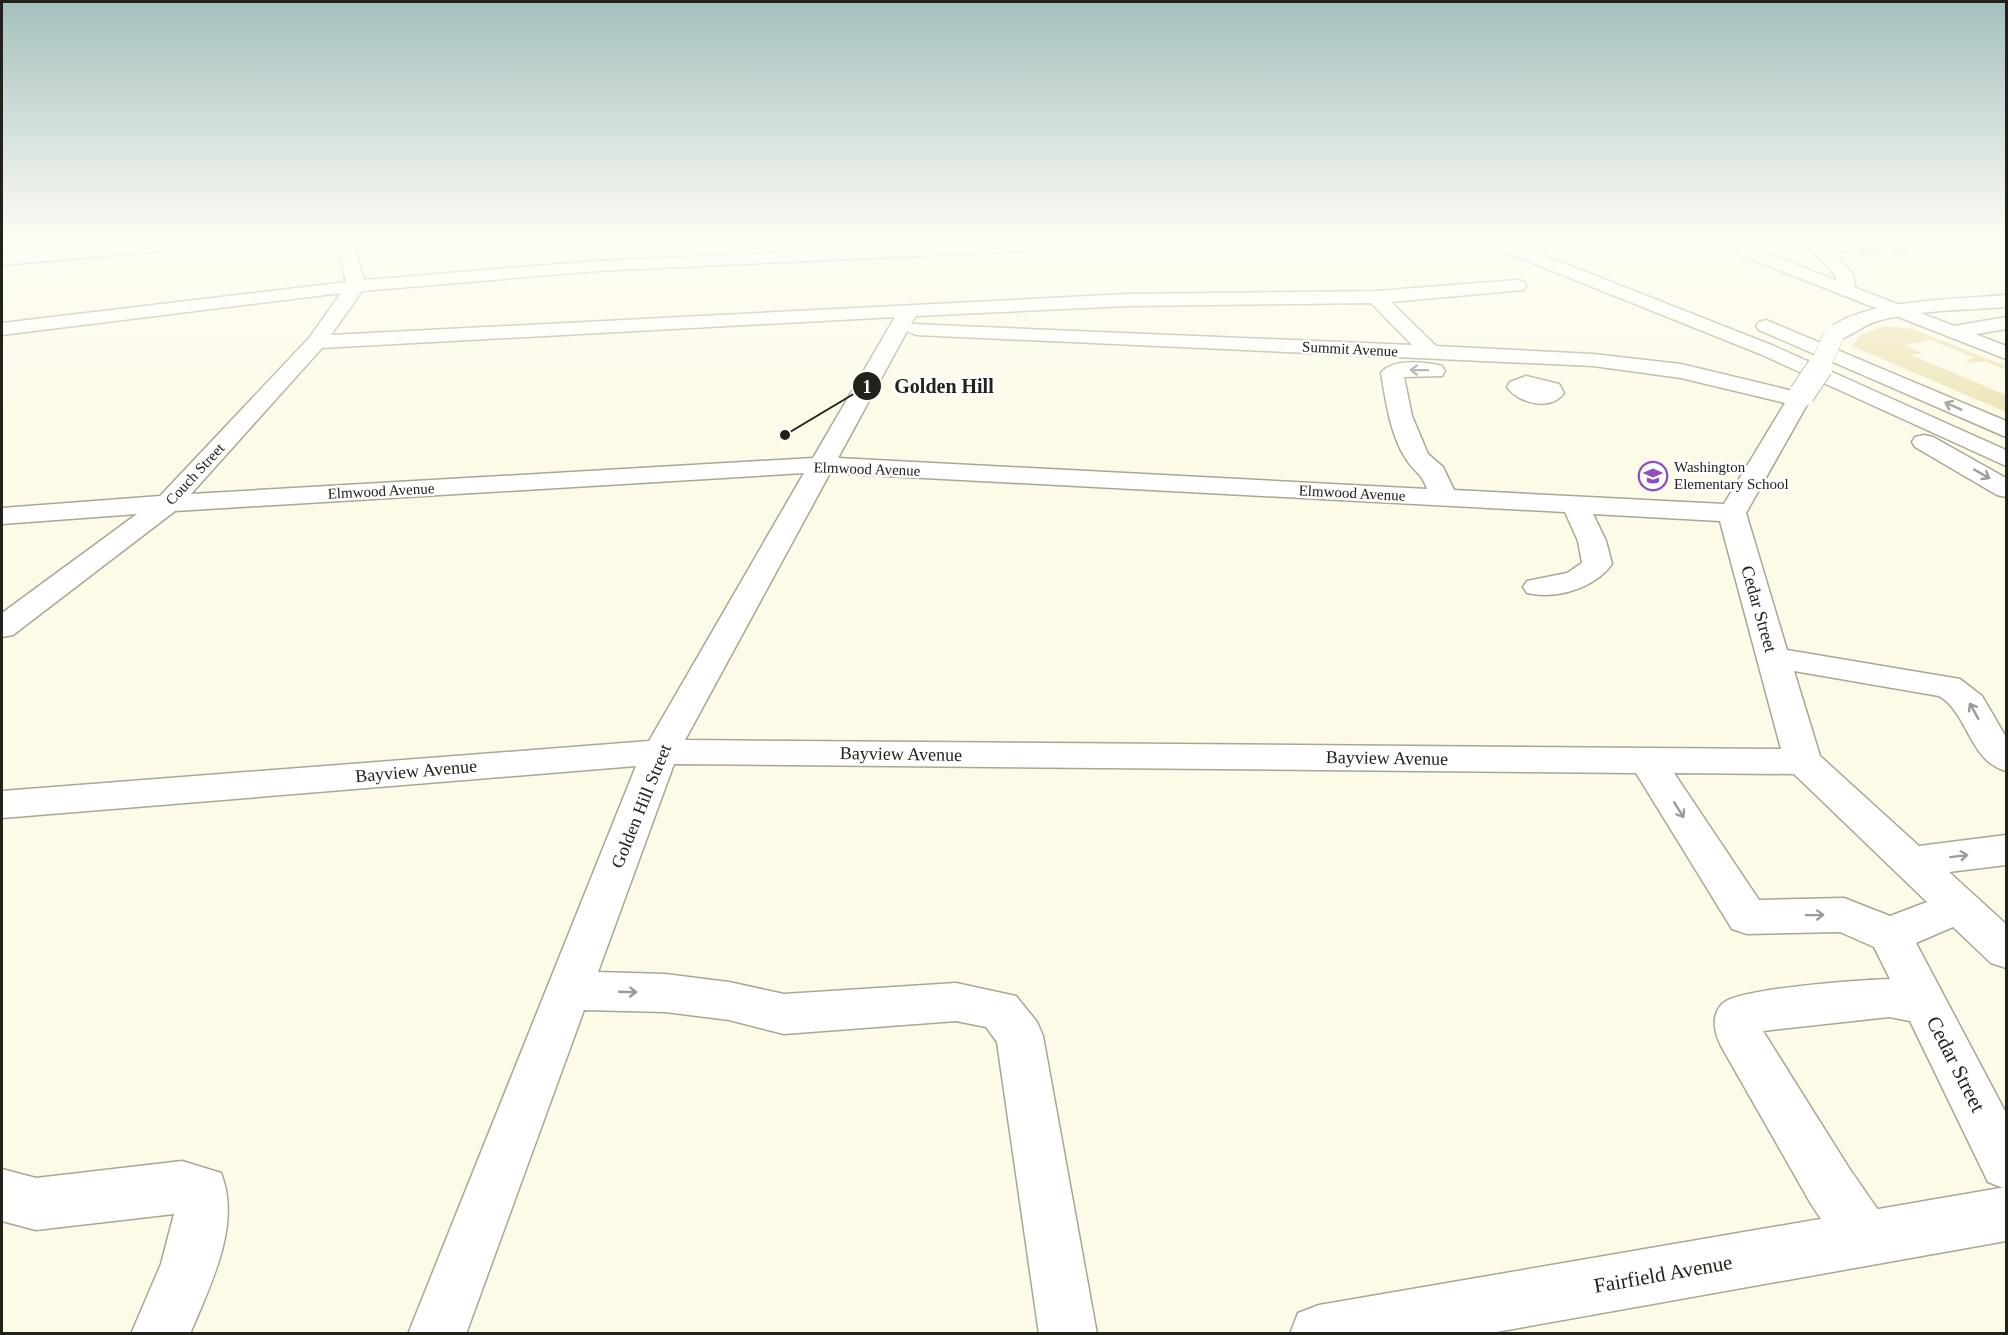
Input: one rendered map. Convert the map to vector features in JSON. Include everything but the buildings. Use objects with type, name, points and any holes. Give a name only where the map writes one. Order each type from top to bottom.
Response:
[{"type":"main road","points":[[2,329],[205,304]]},
{"type":"main road","name":"Couch Street","points":[[2,628],[168,503],[316,342],[343,304]]},
{"type":"main road","points":[[904,319],[1077,304]]},
{"type":"main road","points":[[1383,304],[1430,352]]},
{"type":"main road","points":[[1652,304],[1767,350],[2007,459]]},
{"type":"main road","points":[[1881,304],[2007,353]]},
{"type":"main road","points":[[1732,513],[1822,364],[1834,335],[1859,320],[1895,310],[1969,304]]},
{"type":"main road","points":[[1961,305],[2007,322]]},
{"type":"main road","points":[[1746,318],[2007,430]]},
{"type":"main road","name":"Summit Avenue","points":[[316,342],[904,319],[1593,360],[1681,371],[1800,397]]},
{"type":"main road","name":"Golden Hill Street","points":[[437,1334],[660,752],[819,465],[904,319]]},
{"type":"main road","points":[[1954,332],[2007,322]]},
{"type":"main road","points":[[1985,326],[2007,334]]},
{"type":"main road","points":[[1767,350],[2007,489]]},
{"type":"main road","points":[[1444,498],[1434,472],[1417,457],[1400,416],[1392,373],[1395,370],[1431,370],[1529,379],[1575,377],[1590,372],[1593,360]]},
{"type":"main road","name":"Elmwood Avenue","points":[[2,516],[168,503],[819,465],[1732,513]]},
{"type":"main road","points":[[1538,587],[1579,580],[1588,575],[1597,564],[1592,541],[1575,505]]},
{"type":"main road","name":"Cedar Street","points":[[1732,513],[1803,762]]},
{"type":"main road","points":[[1773,658],[1948,687],[1963,695],[1991,742],[2007,759]]},
{"type":"main road","name":"Bayview Avenue","points":[[2,804],[660,752],[1803,762]]},
{"type":"main road","points":[[1647,761],[1747,917],[1844,915],[1890,935],[1959,906]]},
{"type":"main road","points":[[1803,762],[2007,950]]},
{"type":"main road","points":[[1911,862],[2007,850]]},
{"type":"main road","name":"Cedar Street","points":[[1890,935],[2007,1164]]},
{"type":"main road","points":[[569,990],[665,993],[729,1001],[784,1014],[956,1002],[1000,1010],[1020,1036],[1068,1334]]},
{"type":"main road","points":[[1866,1239],[1830,1186],[1738,1032],[1738,1018],[1745,1013],[1888,998],[1926,1005]]},
{"type":"main road","points":[[2,1195],[36,1204],[182,1186],[202,1191],[202,1221],[181,1290],[160,1334]]},
{"type":"main road","name":"Fairfield Avenue","points":[[1319,1334],[2007,1214]]},
{"type":"shaded area","points":[[1885,326],[1913,329],[2006,366],[2006,370],[1984,361],[1973,363],[1965,360],[1975,358],[1931,340],[1904,345],[1922,353],[1911,355],[2006,395],[2006,412],[1852,346],[1861,334]]},
{"type":"place","name":"Golden Hill","points":[[785,435]]},
{"type":"place","name":"Washington Elementary School","points":[[1653,476]]}]
